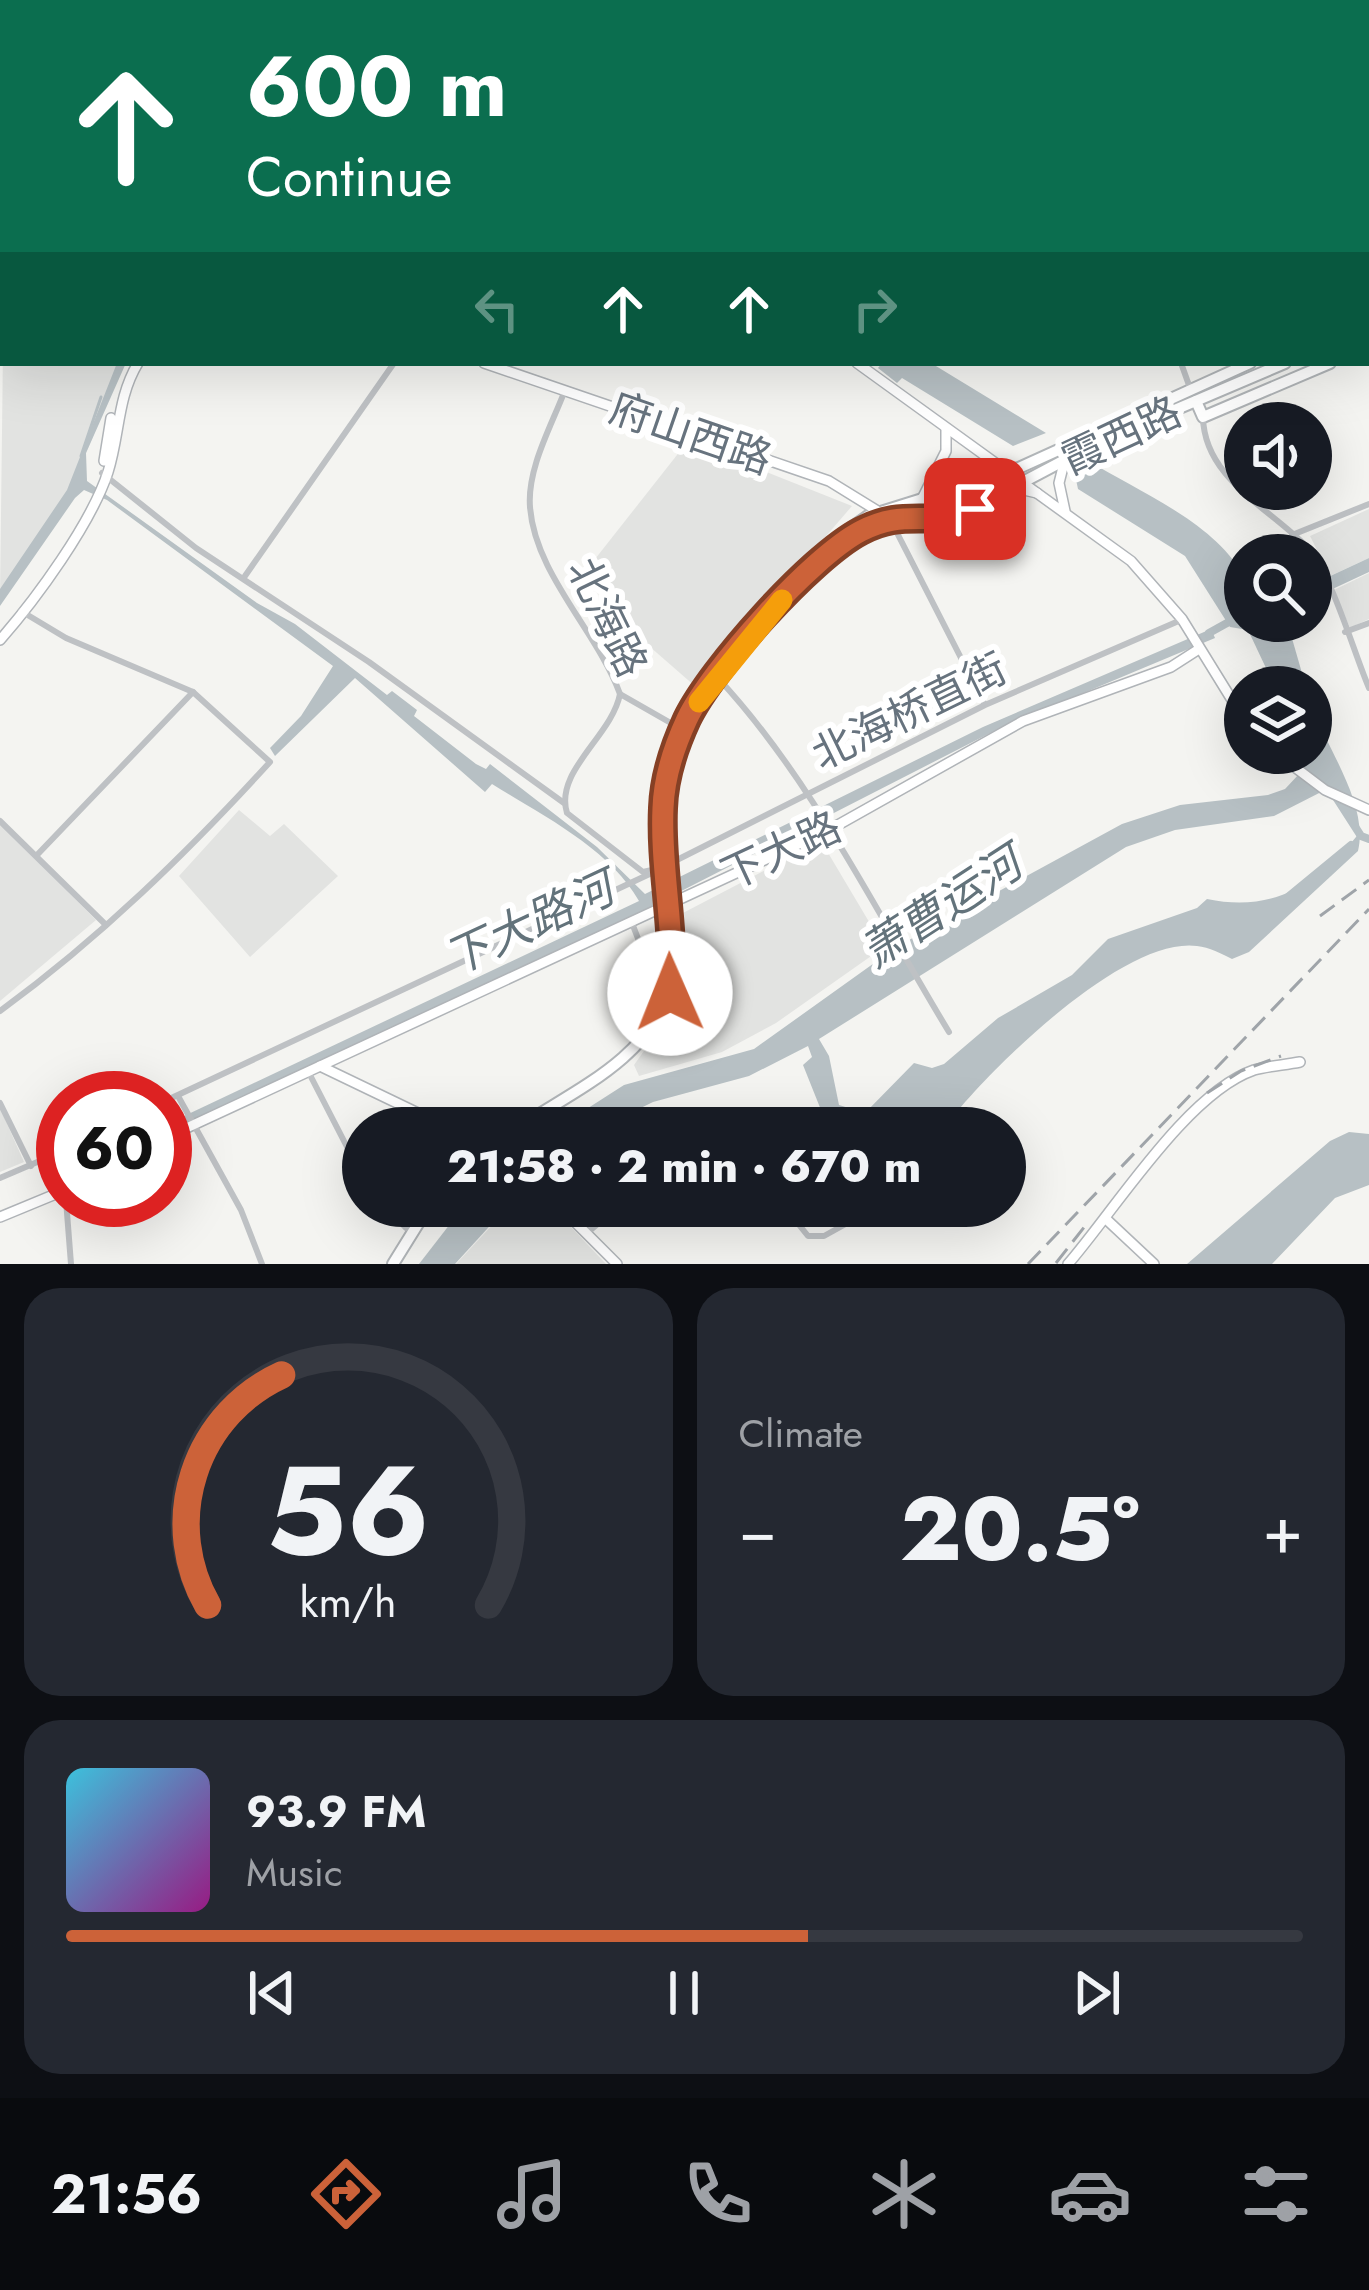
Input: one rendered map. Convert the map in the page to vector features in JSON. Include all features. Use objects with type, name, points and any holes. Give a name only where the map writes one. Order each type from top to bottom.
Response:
[{"type":"main road","name":"霞西路","points":[[885,516],[981,500],[1245,366]]},
{"type":"main road","name":"霞西路","points":[[885,516],[1012,472],[1064,444],[1277,366]]},
{"type":"main road","points":[[1193,395],[1203,417],[1323,366]]},
{"type":"main road","points":[[554,1107],[629,1057],[648,1038],[670,993],[658,809],[681,729],[716,676],[812,559],[885,516]]},
{"type":"main road","points":[[552,1107],[646,1036],[665,992],[667,912]]},
{"type":"main road","points":[[390,1264],[413,1227]]},
{"type":"main road","points":[[390,1264],[406,1228]]},
{"type":"street","points":[[0,636],[22,611],[103,478],[116,395],[133,366]]},
{"type":"street","points":[[244,577],[334,441],[392,366]]},
{"type":"street","name":"府山西路","points":[[493,366],[829,481],[885,516]]},
{"type":"street","points":[[860,366],[1131,561],[1182,619],[1224,692]]},
{"type":"street","points":[[1182,366],[1193,395]]},
{"type":"street","name":"北海路","points":[[564,803],[565,783],[605,734],[620,694],[538,543],[530,505],[534,474],[565,389]]},
{"type":"street","points":[[1203,417],[1204,436],[1229,478],[1291,534]]},
{"type":"street","points":[[920,501],[946,451],[946,428]]},
{"type":"street","points":[[1065,459],[1059,483],[1065,511]]},
{"type":"street","points":[[103,478],[564,803],[567,813],[643,872],[664,872]]},
{"type":"street","points":[[906,515],[944,522],[1024,490],[1043,494]]},
{"type":"street","points":[[1294,534],[1369,504]]},
{"type":"street","points":[[885,516],[985,705]]},
{"type":"street","points":[[1332,601],[1369,688]]},
{"type":"street","points":[[0,1011],[106,926],[191,847],[270,762],[193,692],[66,638],[22,611]]},
{"type":"street","name":"北海桥直街","points":[[192,1088],[518,933],[664,872],[985,705],[1182,619]]},
{"type":"street","points":[[1345,632],[1369,623]]},
{"type":"street","name":"下大路","points":[[192,1122],[309,1073],[632,923],[823,820],[1023,721],[1171,667],[1199,649]]},
{"type":"street","points":[[716,676],[757,720],[808,794],[949,1032]]},
{"type":"street","points":[[37,855],[193,692]]},
{"type":"street","points":[[620,694],[681,729]]},
{"type":"street","points":[[1304,774],[1325,790],[1369,810]]},
{"type":"street","points":[[0,820],[106,926]]},
{"type":"street","points":[[667,912],[698,889]]},
{"type":"street","points":[[632,923],[642,949],[665,949]]},
{"type":"street","points":[[1068,1264],[1155,1154],[1225,1085],[1255,1070],[1300,1063]]},
{"type":"street","points":[[320,1066],[405,1107]]},
{"type":"street","points":[[309,1073],[342,1137]]},
{"type":"street","points":[[0,1102],[31,1166]]},
{"type":"street","points":[[192,1124],[241,1210],[262,1264]]},
{"type":"street","points":[[0,1165],[2,1177],[36,1164]]},
{"type":"street","points":[[0,1217],[36,1202]]},
{"type":"street","points":[[1106,1219],[1154,1264]]},
{"type":"street","points":[[70,1264],[72,1227]]},
{"type":"street","points":[[580,1227],[617,1264]]},
{"type":"street","points":[[586,1233],[593,1227]]},
{"type":"street","points":[[801,1227],[808,1236],[824,1236],[840,1227]]},
{"type":"shaded area","points":[[3,366],[123,366],[62,510],[0,598]]},
{"type":"shaded area","points":[[116,366],[125,366],[86,453],[87,481],[257,603],[295,624],[387,695],[392,691],[417,710],[414,716],[476,764],[486,769],[490,764],[597,847],[645,894],[983,727],[1211,629],[1215,638],[1000,728],[605,930],[192,1122],[192,1112],[639,901],[593,849],[492,784],[485,792],[355,678],[275,756],[270,748],[301,716],[333,666],[107,500],[84,490],[0,606],[0,589],[67,490]]},
{"type":"shaded area","points":[[936,366],[1046,433],[1013,446],[878,368]]},
{"type":"shaded area","points":[[688,441],[852,506],[696,687],[618,619],[588,568]]},
{"type":"shaded area","points":[[1089,461],[1213,539],[1224,550],[1224,618],[1185,556],[1078,489],[1074,470]]},
{"type":"shaded area","points":[[1369,509],[1369,558],[1332,575],[1332,534],[1314,534]]},
{"type":"shaded area","points":[[1369,558],[1369,572],[1332,589],[1332,575]]},
{"type":"shaded area","points":[[1369,573],[1369,619],[1350,628],[1334,590]]},
{"type":"shaded area","points":[[1254,642],[1293,642],[1300,666],[1265,666]]},
{"type":"shaded area","points":[[1332,751],[1352,796],[1360,831],[1329,788],[1274,816],[1175,830],[1126,847],[819,1039],[829,1056],[839,1105],[846,1107],[820,1107],[803,1065],[812,1057],[808,1046],[749,1076],[643,1107],[590,1107],[624,1085],[754,1049],[898,946],[1122,824],[1180,805],[1285,789],[1299,774],[1332,774]]},
{"type":"shaded area","points":[[239,810],[270,836],[284,824],[338,876],[250,957],[179,876]]},
{"type":"shaded area","points":[[0,823],[96,920],[0,1001]]},
{"type":"shaded area","points":[[1360,832],[1358,851],[1249,952],[1232,959],[1197,946],[1167,949],[1132,962],[1058,1013],[964,1104],[871,1107],[914,1063],[932,1068],[944,1064],[998,1018],[1072,975],[1108,939],[1197,908],[1207,899],[1253,902],[1293,890],[1328,866]]},
{"type":"shaded area","points":[[821,841],[884,947],[776,1023],[722,1052],[639,1076],[634,1065],[671,1013],[681,914]]},
{"type":"shaded area","points":[[0,1108],[24,1162],[0,1172]]},
{"type":"shaded area","points":[[1349,1132],[1369,1134],[1369,1185],[1335,1198],[1272,1264],[1187,1264],[1330,1141]]},
{"type":"shaded area","points":[[448,1227],[489,1227],[455,1264],[419,1264]]},
{"type":"shaded area","points":[[490,1227],[571,1227],[606,1264],[456,1264]]},
{"type":"waterway","points":[[81,456],[101,397]]},
{"type":"waterway","points":[[1209,633],[1224,625]]},
{"type":"waterway","points":[[1334,794],[1361,836],[1369,839]]},
{"type":"waterway","points":[[1289,896],[1351,845]]},
{"type":"railway","points":[[1320,916],[1369,880]]},
{"type":"railway","points":[[1028,1264],[1369,909]]},
{"type":"railway","points":[[1207,1093],[1241,1071],[1281,1056]]},
{"type":"railway","points":[[1056,1263],[1089,1221]]},
{"type":"slow traffic","points":[[699,702],[782,600]]},
{"type":"route","points":[[670,993],[663,808],[670,763],[688,716],[752,633],[841,542],[906,515],[944,522],[975,509]]},
{"type":"water label","name":"萧曹运河","points":[[941,907]]},
{"type":"water label","name":"下大路河","points":[[529,923]]}]
